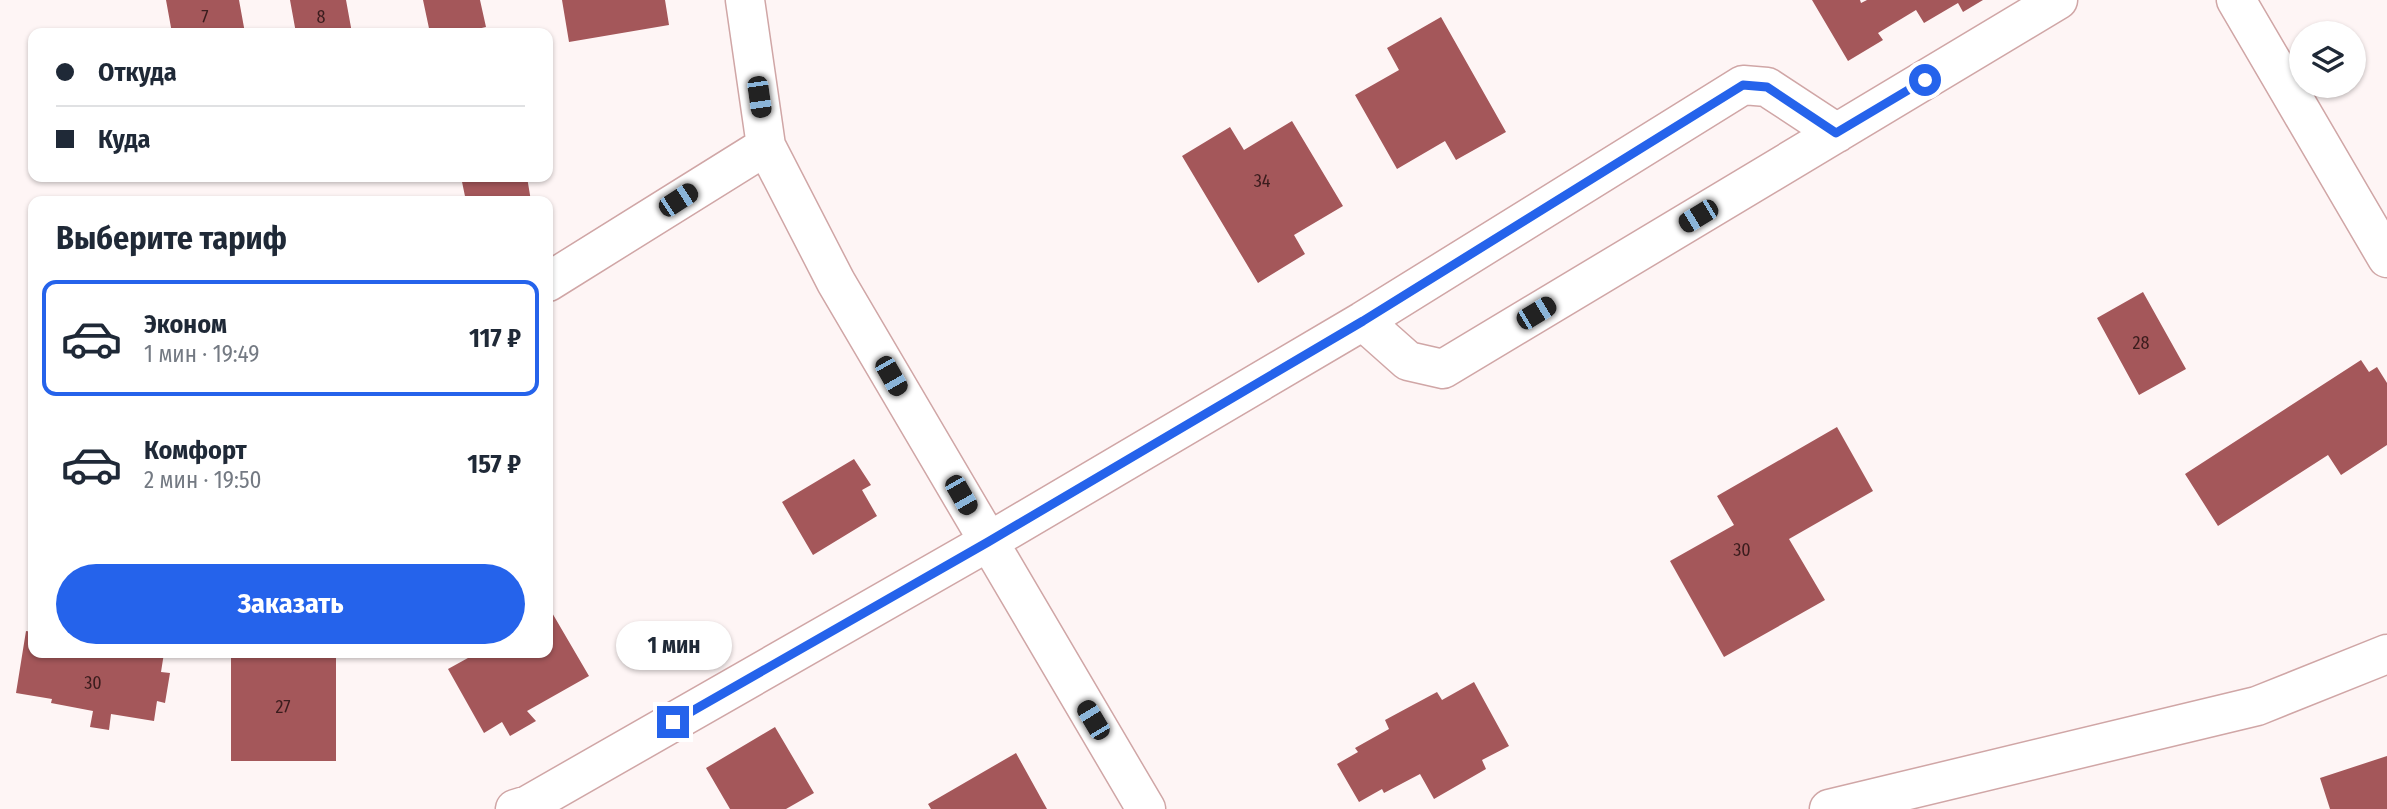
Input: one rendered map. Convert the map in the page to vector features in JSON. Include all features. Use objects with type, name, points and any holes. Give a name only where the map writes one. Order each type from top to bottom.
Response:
[{"type":"street","points":[[745,0],[766,146],[836,282],[1146,809]]},
{"type":"street","points":[[1363,321],[1408,361],[1443,369],[2058,0]]},
{"type":"street","points":[[2242,3],[2387,258]]},
{"type":"street","points":[[515,809],[528,805],[988,542],[1363,321],[1743,85],[1767,87],[1836,133]]},
{"type":"street","points":[[553,279],[766,146]]},
{"type":"street","points":[[1829,809],[2257,706],[2387,654]]},
{"type":"building","points":[[166,0],[239,0],[244,28],[171,28]]},
{"type":"building","points":[[290,0],[346,0],[351,28],[295,28]]},
{"type":"building","points":[[423,0],[480,0],[486,27],[429,28]]},
{"type":"building","points":[[562,0],[665,0],[669,25],[569,42]]},
{"type":"building","points":[[1812,0],[1860,0],[1861,3],[1867,0],[1983,0],[1963,12],[1958,3],[1924,23],[1916,10],[1878,33],[1883,40],[1848,61]]},
{"type":"building","points":[[1441,17],[1506,132],[1456,160],[1445,141],[1397,169],[1355,95],[1399,70],[1387,48]]},
{"type":"building","points":[[1292,121],[1343,206],[1294,235],[1305,254],[1258,283],[1182,156],[1230,127],[1244,150]]},
{"type":"building","points":[[462,182],[528,182],[530,196],[465,196]]},
{"type":"building","points":[[2143,292],[2186,369],[2139,395],[2097,318]]},
{"type":"building","points":[[2361,360],[2369,372],[2377,367],[2387,383],[2387,445],[2341,475],[2328,455],[2218,526],[2185,474]]},
{"type":"building","points":[[1837,427],[1873,491],[1789,539],[1825,600],[1724,657],[1670,561],[1734,525],[1717,496]]},
{"type":"building","points":[[854,459],[871,485],[862,490],[877,516],[813,555],[782,502]]},
{"type":"building","points":[[553,614],[589,676],[527,711],[536,721],[510,736],[502,722],[484,733],[448,669],[468,658],[553,658]]},
{"type":"building","points":[[26,631],[28,658],[163,658],[161,672],[170,673],[165,703],[157,701],[154,721],[111,714],[109,730],[90,727],[93,711],[51,703],[52,699],[16,693]]},
{"type":"building","points":[[231,658],[336,658],[336,761],[231,761]]},
{"type":"building","points":[[1474,682],[1509,746],[1482,760],[1486,769],[1434,799],[1420,774],[1384,793],[1382,789],[1359,802],[1337,764],[1358,752],[1355,748],[1389,729],[1385,720],[1437,692],[1442,700]]},
{"type":"building","points":[[775,727],[814,793],[786,809],[730,809],[706,768]]},
{"type":"building","points":[[1016,753],[1047,809],[931,809],[928,804]]},
{"type":"building","points":[[2387,756],[2387,809],[2330,809],[2320,778]]},
{"type":"route","points":[[673,722],[988,542],[1363,321],[1743,85],[1767,87],[1836,133],[1925,80]]}]
